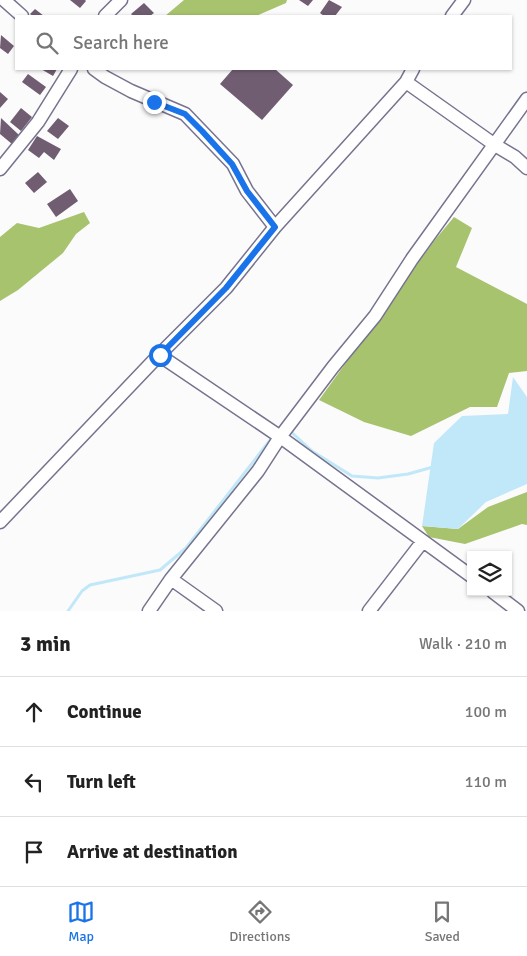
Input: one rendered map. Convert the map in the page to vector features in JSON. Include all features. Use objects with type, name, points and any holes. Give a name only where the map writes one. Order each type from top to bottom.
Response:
[{"type":"street","points":[[4,0],[21,15]]},
{"type":"street","points":[[106,15],[121,0]]},
{"type":"street","points":[[453,15],[464,0]]},
{"type":"street","points":[[0,169],[38,122],[70,70]]},
{"type":"street","points":[[95,70],[131,91],[185,114],[232,164],[247,191],[275,227]]},
{"type":"street","points":[[0,522],[226,288],[275,227],[406,82],[412,70]]},
{"type":"street","points":[[406,82],[515,157],[527,168]]},
{"type":"street","points":[[149,611],[172,579],[258,471],[281,432],[375,316],[412,259],[527,98]]},
{"type":"street","points":[[160,355],[281,432],[381,512],[467,573]]},
{"type":"street","points":[[369,611],[423,540]]},
{"type":"street","points":[[172,579],[216,611]]},
{"type":"street","points":[[498,596],[518,611]]},
{"type":"green space","points":[[184,0],[287,0],[286,3],[258,15],[166,15]]},
{"type":"green space","points":[[84,212],[90,223],[76,234],[63,253],[18,290],[0,301],[0,237],[17,223],[39,228]]},
{"type":"green space","points":[[454,217],[472,228],[456,267],[527,304],[527,371],[509,373],[497,407],[470,407],[411,436],[364,422],[319,400],[434,241]]},
{"type":"green space","points":[[527,492],[527,525],[522,524],[465,544],[429,537],[422,526],[458,529],[488,507]]},
{"type":"water","points":[[513,377],[527,397],[527,484],[486,502],[458,529],[422,526],[434,443],[462,416],[508,414]]},
{"type":"building","points":[[70,0],[85,0],[86,1],[80,8]]},
{"type":"building","points":[[299,0],[313,0],[308,6]]},
{"type":"building","points":[[329,0],[342,7],[336,15],[323,15],[320,13]]},
{"type":"building","points":[[144,3],[154,13],[151,15],[131,14]]},
{"type":"building","points":[[35,9],[43,15],[32,15],[30,14]]},
{"type":"building","points":[[1,35],[14,46],[8,54],[0,48]]},
{"type":"building","points":[[43,70],[56,70],[53,76]]},
{"type":"building","points":[[232,70],[276,70],[293,85],[262,120],[220,84]]},
{"type":"building","points":[[28,74],[46,87],[40,95],[22,82]]},
{"type":"building","points":[[0,92],[8,99],[0,108]]},
{"type":"building","points":[[21,108],[32,117],[21,131],[10,122]]},
{"type":"building","points":[[1,118],[19,135],[12,144],[0,134]]},
{"type":"building","points":[[58,118],[69,126],[58,139],[47,131]]},
{"type":"building","points":[[37,136],[61,149],[54,160],[44,152],[39,158],[28,150]]},
{"type":"building","points":[[38,172],[47,182],[34,193],[25,183]]},
{"type":"building","points":[[70,189],[78,201],[56,217],[47,204]]},
{"type":"waterway","points":[[288,429],[312,451],[352,476],[378,478],[408,474],[433,467]]},
{"type":"waterway","points":[[68,611],[82,591],[90,585],[160,570],[186,548],[274,435]]},
{"type":"route","points":[[154,102],[185,114],[202,131],[232,164],[247,191],[275,227],[226,288],[160,355]]}]
